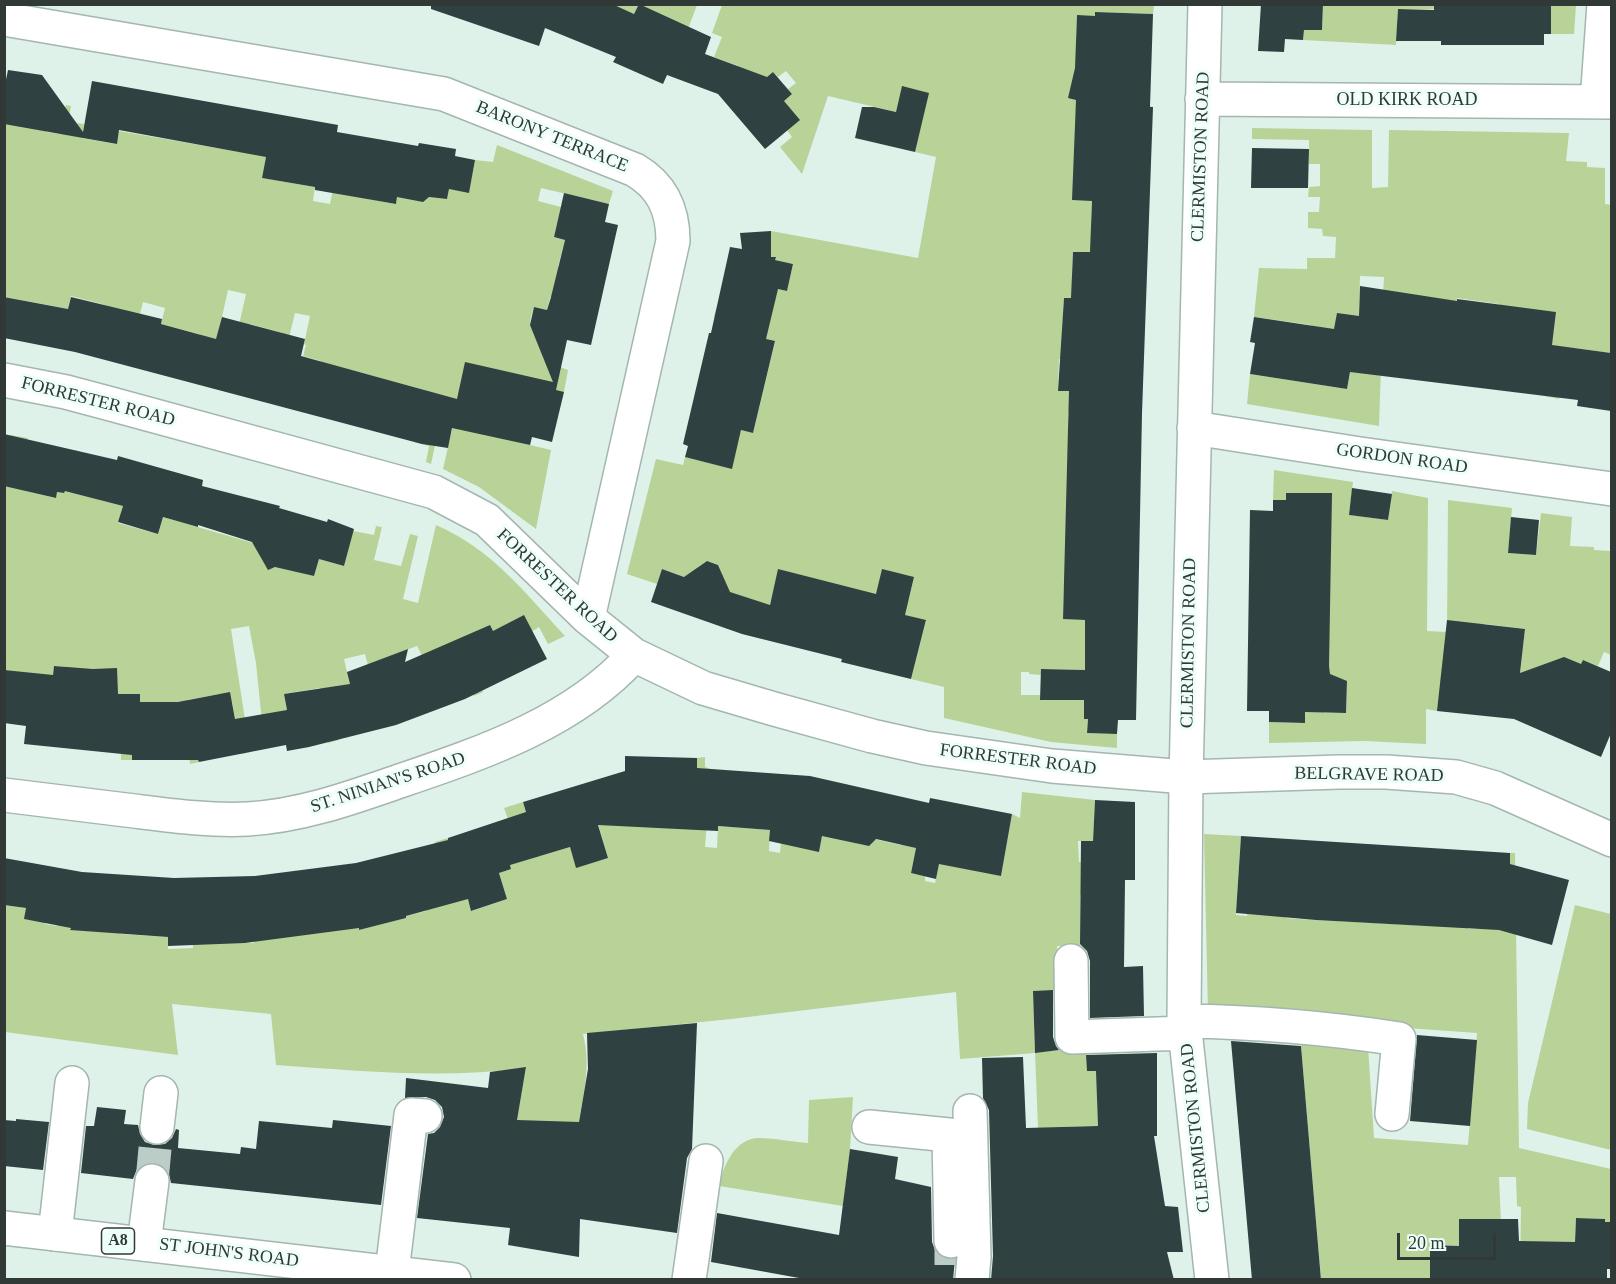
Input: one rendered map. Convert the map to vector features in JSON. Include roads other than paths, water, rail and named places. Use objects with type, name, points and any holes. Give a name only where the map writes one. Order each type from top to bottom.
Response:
[{"type":"street","name":"CLERMISTON ROAD","points":[[1205,4],[1186,777],[1185,1027],[1212,1280]]},
{"type":"street","points":[[1604,4],[1604,102]]},
{"type":"street","name":"BARONY TERRACE","points":[[4,18],[444,94],[635,170],[653,183],[661,193],[671,214],[673,241],[588,618]]},
{"type":"street","name":"OLD KIRK ROAD","points":[[1202,99],[1604,102]]},
{"type":"street","name":"FORRESTER ROAD","points":[[4,380],[77,395],[434,492],[487,520],[588,618],[634,655],[703,688],[814,721],[902,743],[986,758],[1052,766],[1186,777]]},
{"type":"street","name":"GORDON ROAD","points":[[1194,428],[1611,489]]},
{"type":"street","name":"ST. NINIAN'S ROAD","points":[[4,795],[192,818],[248,819],[302,812],[444,766],[523,734],[581,702],[619,672],[634,655]]},
{"type":"street","name":"BELGRAVE ROAD","points":[[1186,777],[1339,772],[1386,772],[1456,777],[1495,788],[1611,840]]},
{"type":"street","points":[[1071,961],[1072,1037],[1185,1027],[1270,1024],[1399,1039],[1392,1114]]},
{"type":"street","points":[[55,1234],[72,1083]]},
{"type":"street","points":[[158,1127],[161,1093]]},
{"type":"street","points":[[869,1127],[949,1135],[956,1266],[974,1257],[970,1112]]},
{"type":"street","points":[[392,1272],[411,1115],[425,1116]]},
{"type":"street","points":[[689,1280],[706,1161]]},
{"type":"street","points":[[144,1244],[152,1181]]},
{"type":"street","name":"ST JOHN'S ROAD","points":[[4,1228],[454,1280]]},
{"type":"tunnel","points":[[152,1181],[157,1127]]},
{"type":"tunnel","points":[[951,1241],[951,1265]]}]
